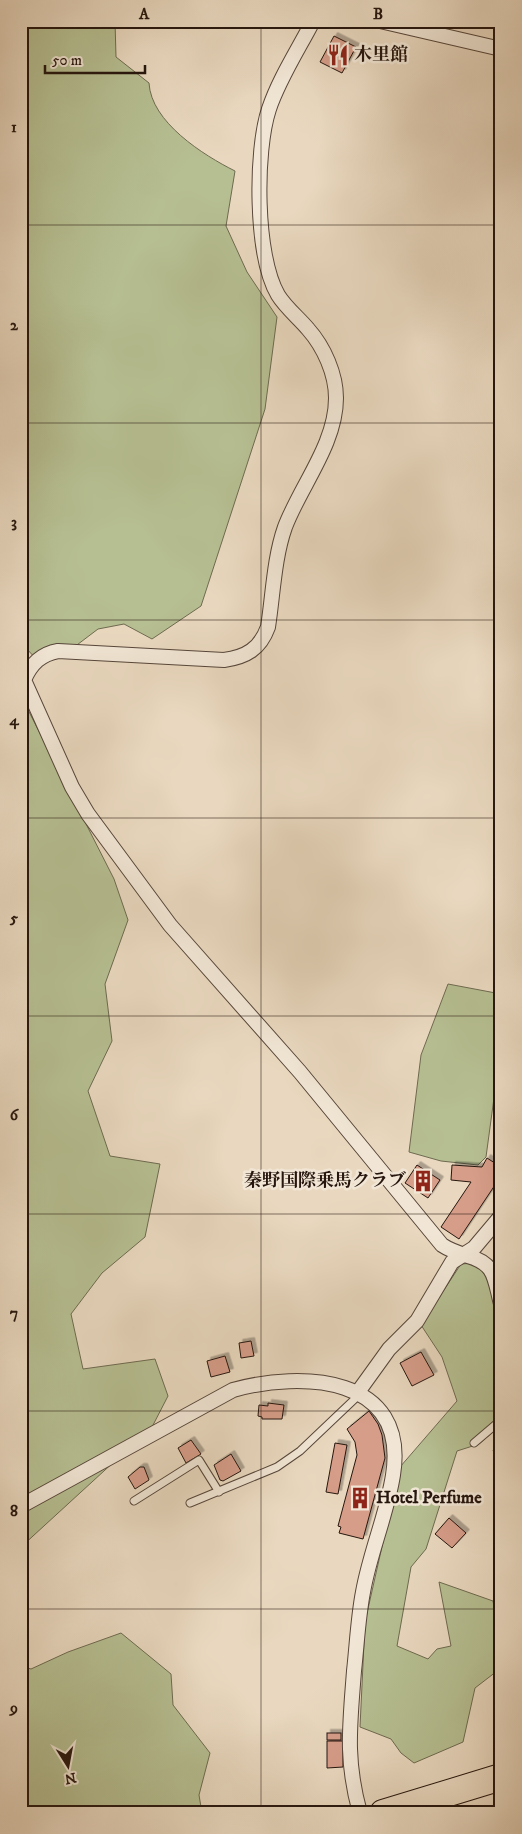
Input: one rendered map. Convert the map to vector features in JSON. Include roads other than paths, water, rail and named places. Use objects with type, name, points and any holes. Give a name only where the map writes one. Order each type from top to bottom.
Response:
[{"type":"highway","points":[[383,1813],[501,1777]]},
{"type":"street","points":[[313,21],[276,93],[266,120],[261,169],[261,223],[267,263],[278,295],[309,330],[325,354],[334,383],[336,411],[328,437],[284,530],[268,627],[264,638],[254,650],[246,655],[224,660],[51,652],[40,657],[24,680],[72,787],[88,814],[170,925],[300,1072],[442,1245],[451,1252],[482,1260],[489,1267],[498,1287],[501,1304]]},
{"type":"street","points":[[380,21],[501,49]]},
{"type":"street","points":[[359,1393],[389,1349],[417,1321],[452,1262],[474,1248],[501,1216]]},
{"type":"street","points":[[21,1506],[233,1390],[265,1383],[305,1381],[324,1383],[359,1393],[382,1412],[392,1442],[393,1474],[363,1592],[357,1635],[349,1739],[349,1763],[360,1813]]},
{"type":"lane","points":[[190,1503],[277,1467],[300,1451],[359,1393]]},
{"type":"lane","points":[[474,1443],[501,1420]]},
{"type":"lane","points":[[134,1501],[200,1460],[219,1492]]},
{"type":"place","name":"木里館","points":[[338,55]]},
{"type":"place","name":"秦野国際乗馬クラブ","points":[[423,1181]]},
{"type":"place","name":"Hotel Perfume","points":[[360,1498]]}]
